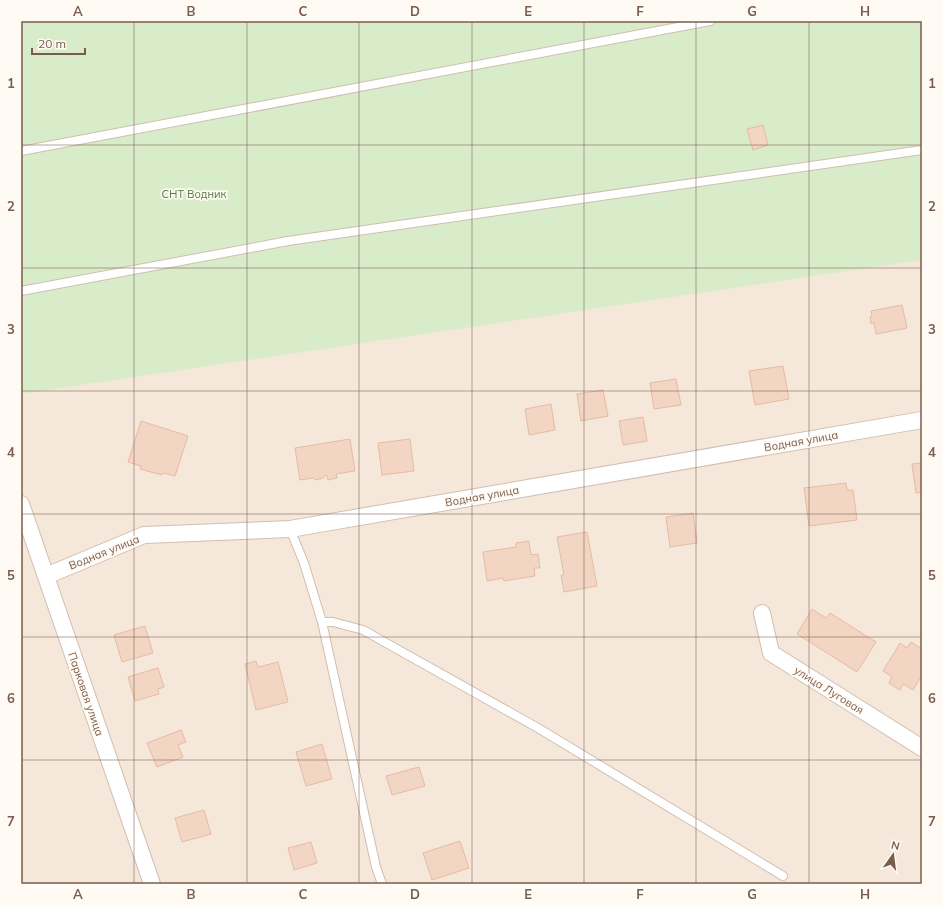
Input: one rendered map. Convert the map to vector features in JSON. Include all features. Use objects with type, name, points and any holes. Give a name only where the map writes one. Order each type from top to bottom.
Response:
[{"type":"street","name":"Водная улица","points":[[46,576],[144,535],[290,529],[922,420]]},
{"type":"street","name":"Парковая улица","points":[[21,504],[152,884]]},
{"type":"street","name":"улица Луговая","points":[[762,613],[771,653],[922,748]]},
{"type":"lane","points":[[21,151],[710,21]]},
{"type":"lane","points":[[21,291],[288,241],[922,150]]},
{"type":"lane","points":[[290,529],[304,563],[322,622],[376,867],[382,884]]},
{"type":"lane","points":[[322,622],[333,622],[363,630],[538,728],[782,876]]},
{"type":"shaded area","points":[[21,21],[922,21],[922,884],[21,884]]},
{"type":"green space","name":"СНТ Водник","points":[[21,21],[922,21],[922,260],[21,394]]},
{"type":"building","points":[[763,125],[768,145],[753,150],[747,129]]},
{"type":"building","points":[[902,305],[907,328],[876,334],[874,323],[871,324],[871,311]]},
{"type":"building","points":[[783,366],[789,399],[755,405],[749,371]]},
{"type":"building","points":[[676,379],[681,405],[654,409],[650,383]]},
{"type":"building","points":[[603,390],[608,416],[581,421],[577,394]]},
{"type":"building","points":[[551,404],[555,430],[529,435],[525,409]]},
{"type":"building","points":[[643,417],[647,441],[623,445],[619,421]]},
{"type":"building","points":[[141,421],[188,436],[175,476],[163,473],[162,475],[140,469],[141,466],[128,462]]},
{"type":"building","points":[[350,439],[355,471],[336,474],[337,478],[328,480],[327,475],[316,480],[313,478],[300,480],[295,448]]},
{"type":"building","points":[[410,439],[414,471],[382,475],[378,443]]},
{"type":"building","points":[[922,463],[922,492],[916,493],[912,464]]},
{"type":"building","points":[[846,483],[847,490],[853,490],[857,520],[809,526],[804,488]]},
{"type":"building","points":[[693,513],[697,543],[670,547],[666,517]]},
{"type":"building","points":[[587,532],[597,586],[564,592],[561,575],[564,575],[557,537]]},
{"type":"building","points":[[529,541],[531,555],[538,554],[540,568],[534,568],[535,576],[504,581],[503,578],[487,581],[483,552],[516,547],[516,543]]},
{"type":"building","points":[[812,609],[826,618],[830,613],[876,642],[857,672],[797,634]]},
{"type":"building","points":[[145,626],[153,653],[122,662],[114,635]]},
{"type":"building","points":[[911,642],[922,649],[922,675],[913,690],[903,684],[900,690],[889,683],[892,677],[883,671],[900,643],[907,648]]},
{"type":"building","points":[[256,661],[258,667],[278,662],[288,702],[256,710],[245,664]]},
{"type":"building","points":[[158,668],[164,687],[158,689],[159,694],[135,701],[128,677]]},
{"type":"building","points":[[181,730],[186,742],[178,745],[183,757],[157,767],[147,743]]},
{"type":"building","points":[[322,744],[332,779],[306,786],[296,752]]},
{"type":"building","points":[[419,767],[425,786],[392,795],[386,776]]},
{"type":"building","points":[[204,810],[211,834],[182,842],[175,818]]},
{"type":"building","points":[[460,841],[469,868],[432,880],[423,853]]},
{"type":"building","points":[[311,842],[317,863],[294,870],[288,848]]}]
